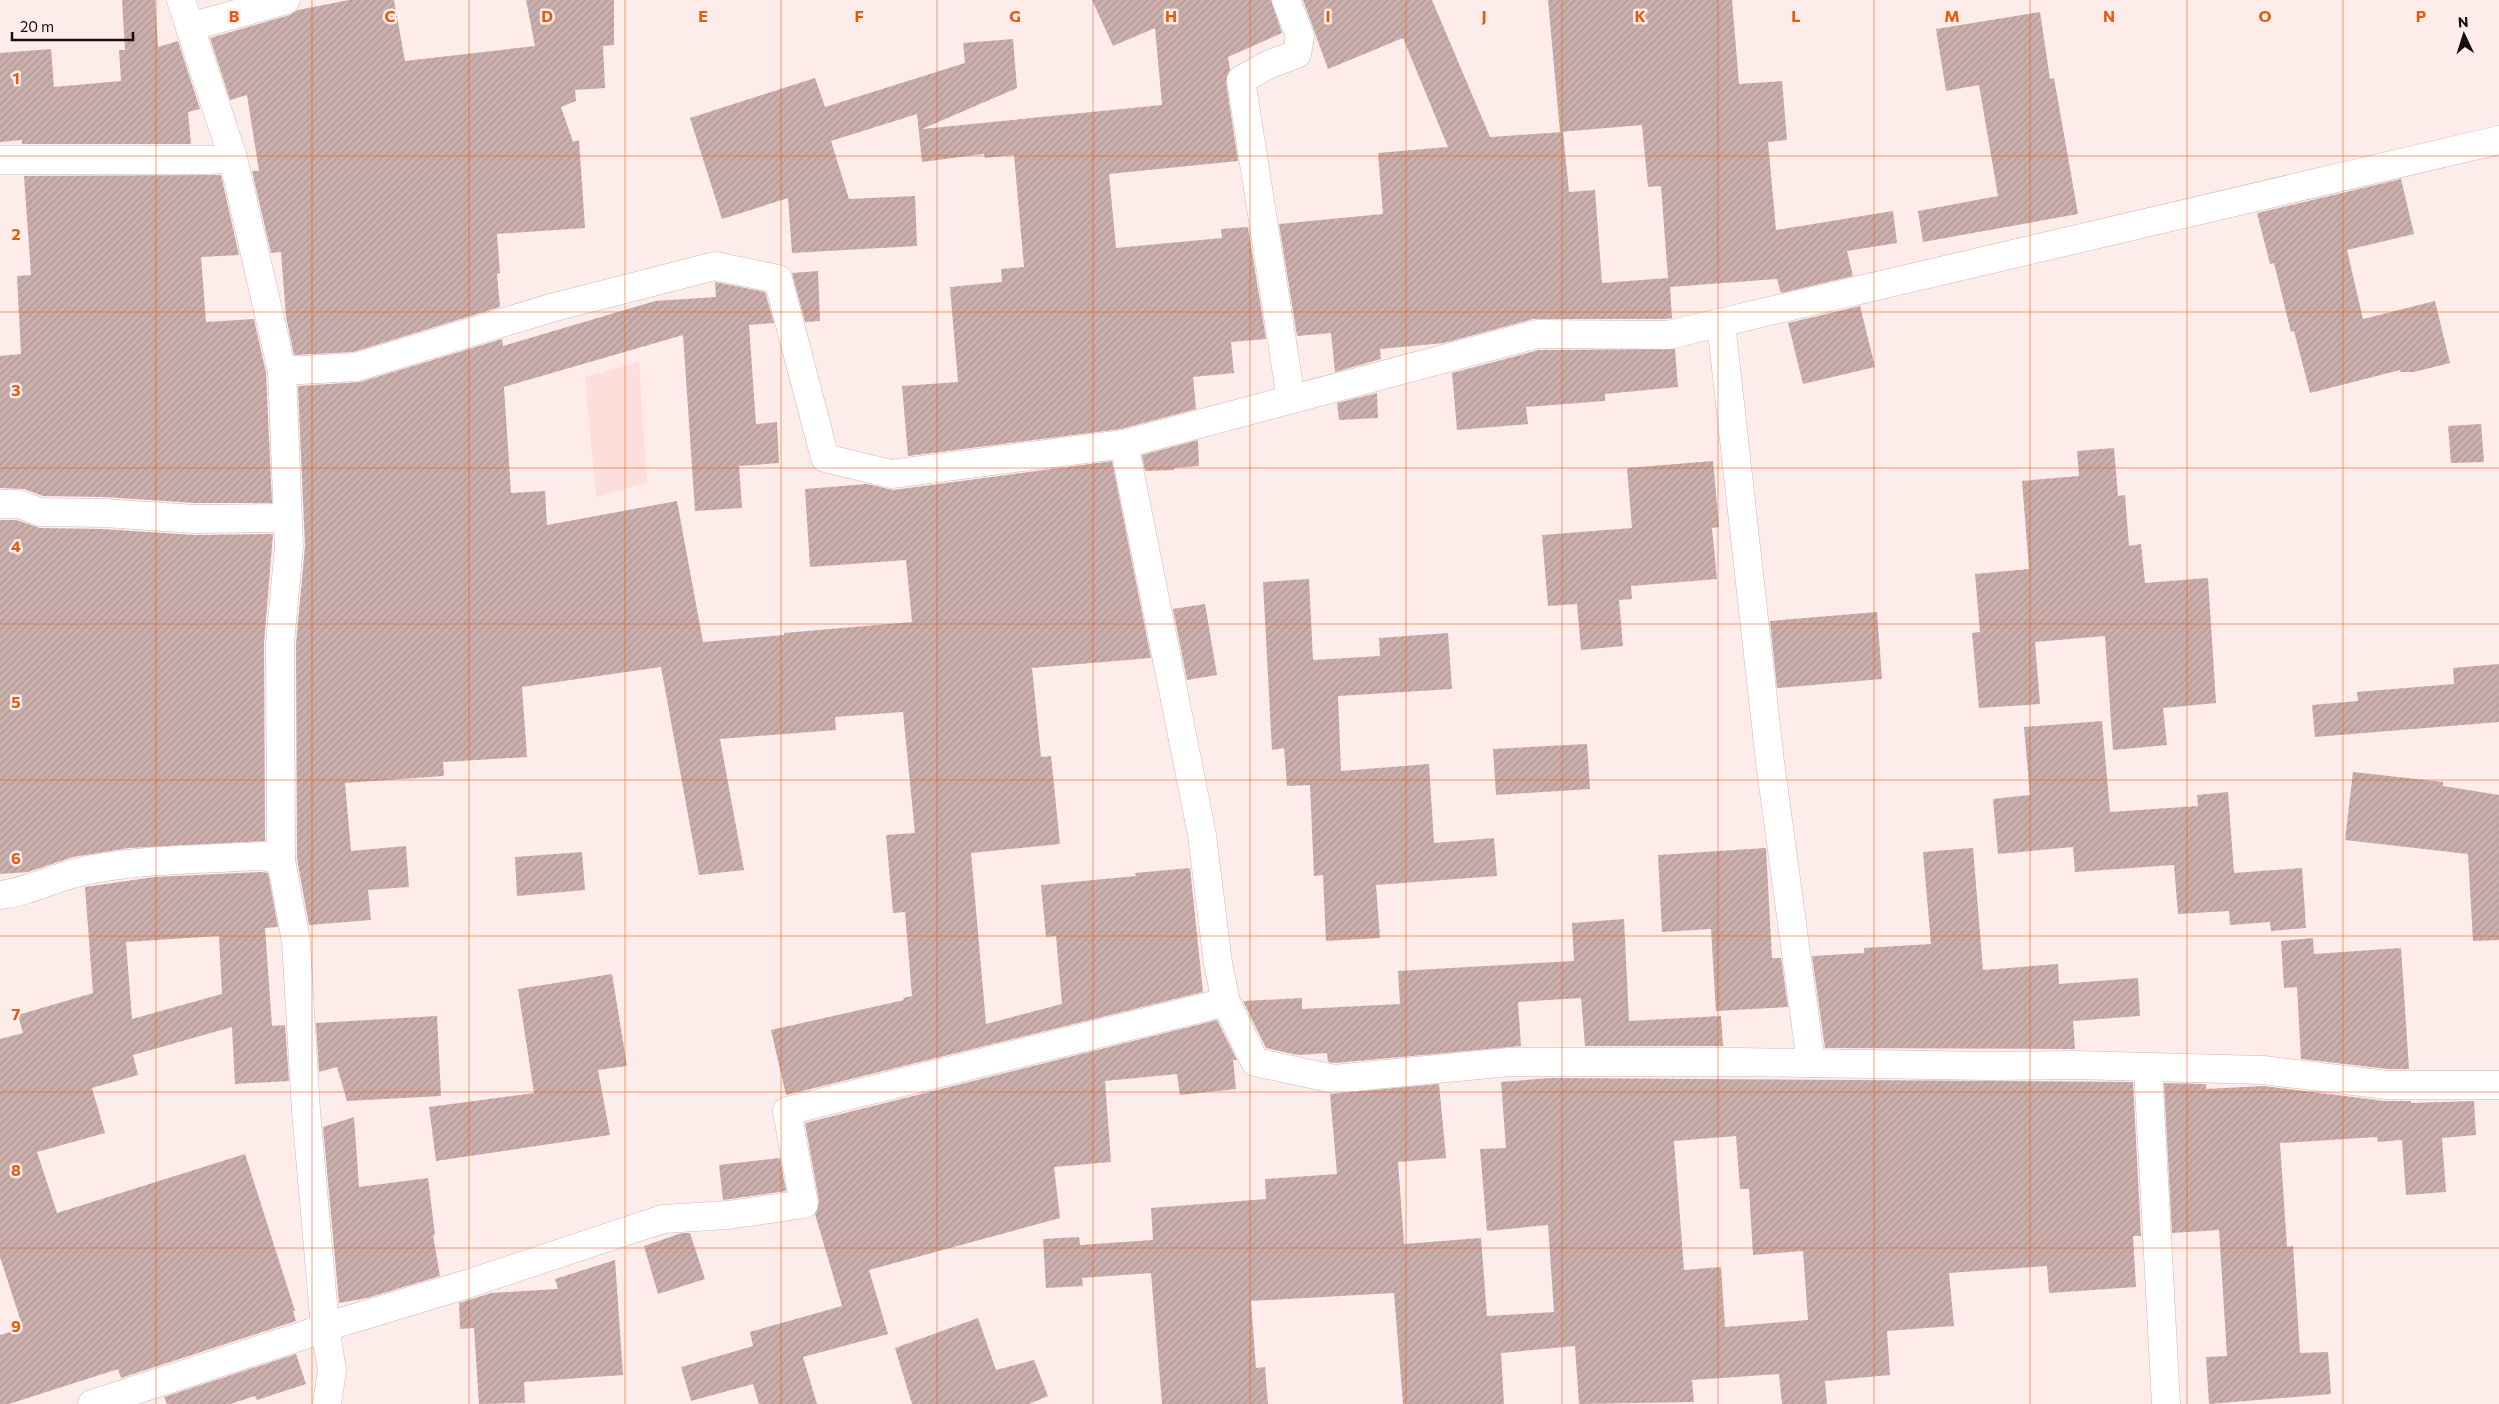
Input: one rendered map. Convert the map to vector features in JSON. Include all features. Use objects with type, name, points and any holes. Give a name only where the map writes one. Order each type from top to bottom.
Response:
[{"type":"street","points":[[181,0],[233,158],[282,371],[289,546],[280,643],[281,860],[296,941],[306,1111],[325,1327],[332,1370],[327,1404]]},
{"type":"street","points":[[190,27],[286,0]]},
{"type":"street","points":[[1286,0],[1300,36],[1297,54],[1268,65],[1241,80],[1291,399]]},
{"type":"street","points":[[282,371],[356,367],[551,308],[715,266],[778,279],[825,458],[891,474],[1124,444],[1537,334],[1668,335],[2499,140]]},
{"type":"street","points":[[0,160],[210,160],[233,158]]},
{"type":"street","points":[[1721,322],[1770,762],[1811,1063]]},
{"type":"street","points":[[1124,444],[1202,835],[1218,963],[1226,1002],[1255,1062],[1334,1079],[1509,1062],[1811,1063],[2263,1070],[2387,1085],[2499,1085]]},
{"type":"street","points":[[0,504],[19,504],[40,512],[104,513],[195,519],[288,518]]},
{"type":"street","points":[[0,895],[22,893],[76,872],[117,864],[263,856],[281,860]]},
{"type":"street","points":[[92,1404],[139,1387],[302,1336],[325,1327],[464,1285],[663,1219],[728,1216],[804,1204],[787,1111],[1226,1002]]},
{"type":"street","points":[[2148,1068],[2166,1404]]},
{"type":"shaded area","points":[[639,362],[647,483],[596,497],[585,377]]},
{"type":"building","points":[[122,0],[155,0],[158,47],[178,41],[200,109],[188,112],[191,144],[22,144],[22,140],[0,142],[0,53],[51,49],[54,87],[121,81],[119,50],[125,50]]},
{"type":"building","points":[[349,0],[394,0],[405,61],[535,46],[526,0],[614,0],[614,45],[603,46],[605,88],[575,90],[576,101],[561,107],[573,142],[579,140],[585,228],[497,234],[500,273],[497,274],[500,307],[353,352],[294,355],[286,317],[281,252],[271,253],[252,171],[259,171],[247,95],[230,100],[210,38],[290,15],[298,10]]},
{"type":"building","points":[[1092,0],[1271,0],[1282,33],[1228,57],[1230,70],[1226,82],[1238,161],[1109,174],[1116,248],[1222,238],[1221,229],[1248,227],[1266,339],[1231,342],[1234,373],[1193,377],[1196,409],[1121,429],[908,456],[902,386],[958,382],[950,287],[1002,282],[1001,269],[1024,267],[1014,155],[985,158],[984,154],[922,162],[917,114],[831,141],[849,199],[915,196],[917,246],[792,253],[788,198],[722,219],[690,118],[815,78],[825,107],[965,63],[963,43],[1013,39],[1017,88],[922,129],[1162,105],[1155,28],[1113,46]]},
{"type":"building","points":[[1303,0],[1432,0],[1490,137],[1563,132],[1569,192],[1595,190],[1602,283],[1668,278],[1661,186],[1648,187],[1642,125],[1560,132],[1548,0],[1732,0],[1739,84],[1782,81],[1787,140],[1768,142],[1776,230],[1893,211],[1897,243],[1847,251],[1853,276],[1781,293],[1777,279],[1670,287],[1672,318],[1533,319],[1444,343],[1380,349],[1381,359],[1335,372],[1331,333],[1297,336],[1279,224],[1383,214],[1378,153],[1448,147],[1403,38],[1328,69]]},
{"type":"building","points":[[2040,12],[2050,79],[2054,78],[2078,214],[1923,242],[1918,211],[1998,196],[1979,85],[1946,91],[1936,29]]},
{"type":"building","points":[[221,175],[239,255],[201,257],[206,322],[254,319],[266,373],[272,503],[195,503],[104,497],[43,496],[24,489],[0,488],[0,356],[21,354],[17,276],[31,275],[24,176]]},
{"type":"building","points":[[2401,179],[2414,234],[2347,250],[2363,319],[2435,301],[2450,363],[2414,372],[2400,372],[2400,370],[2310,393],[2294,331],[2291,332],[2274,263],[2270,264],[2257,213]]},
{"type":"building","points":[[818,271],[820,321],[805,322],[792,273]]},
{"type":"building","points":[[715,282],[765,292],[774,323],[749,325],[756,424],[777,422],[779,463],[739,466],[742,508],[695,511],[683,335],[504,387],[511,493],[545,491],[547,525],[677,501],[703,642],[912,622],[906,560],[810,567],[805,489],[867,484],[893,490],[1112,461],[1151,658],[1032,668],[1041,757],[1051,756],[1060,844],[971,853],[986,1024],[1062,1004],[1056,936],[1046,937],[1041,885],[1136,876],[1135,873],[1190,868],[1203,992],[786,1095],[771,1030],[904,1000],[903,998],[912,996],[905,912],[893,913],[886,835],[915,833],[903,712],[835,717],[836,730],[720,739],[744,870],[699,875],[661,667],[522,687],[527,757],[443,762],[444,776],[345,783],[351,851],[406,846],[409,887],[368,890],[371,920],[309,925],[297,859],[296,644],[305,546],[298,386],[360,382],[502,339],[503,346],[655,301],[716,297]]},
{"type":"building","points":[[1860,306],[1875,367],[1803,384],[1788,323]]},
{"type":"building","points":[[1675,349],[1678,387],[1605,394],[1605,401],[1526,407],[1528,424],[1457,430],[1452,373],[1539,350]]},
{"type":"building","points":[[1377,393],[1378,418],[1339,420],[1337,403]]},
{"type":"building","points":[[2481,424],[2484,462],[2451,463],[2448,426]]},
{"type":"building","points":[[1198,440],[1199,466],[1174,468],[1174,470],[1145,471],[1142,455]]},
{"type":"building","points":[[2114,448],[2118,496],[2125,495],[2129,546],[2141,544],[2145,583],[2208,578],[2216,703],[2163,708],[2167,745],[2113,750],[2105,636],[2035,642],[2040,704],[1979,708],[1972,633],[1980,632],[1975,574],[2029,569],[2022,481],[2079,476],[2077,451]]},
{"type":"building","points":[[1713,461],[1719,527],[1712,528],[1717,579],[1631,586],[1632,599],[1619,600],[1623,646],[1581,650],[1577,604],[1548,606],[1542,535],[1632,528],[1627,468]]},
{"type":"building","points":[[0,520],[16,520],[40,528],[103,529],[194,535],[273,534],[264,643],[265,841],[129,848],[73,857],[28,872],[0,874]]},
{"type":"building","points":[[1309,579],[1313,660],[1380,656],[1379,638],[1448,633],[1452,689],[1338,696],[1341,771],[1429,764],[1434,843],[1494,838],[1497,876],[1376,885],[1380,938],[1326,941],[1323,875],[1314,876],[1310,785],[1287,786],[1284,748],[1272,750],[1263,582]]},
{"type":"building","points":[[1205,604],[1217,675],[1187,680],[1173,609]]},
{"type":"building","points":[[1877,612],[1882,679],[1777,688],[1770,621]]},
{"type":"building","points":[[2499,664],[2499,722],[2315,737],[2312,705],[2358,701],[2357,692],[2454,684],[2453,668]]},
{"type":"building","points":[[2102,721],[2110,812],[2198,806],[2197,795],[2228,792],[2234,873],[2302,868],[2306,928],[2271,931],[2270,922],[2230,925],[2229,911],[2178,914],[2174,865],[2075,872],[2073,847],[1998,854],[1993,799],[2030,795],[2024,727]]},
{"type":"building","points":[[1587,744],[1590,789],[1496,795],[1493,749]]},
{"type":"building","points":[[2353,772],[2443,782],[2443,786],[2499,795],[2499,940],[2473,941],[2468,854],[2345,840]]},
{"type":"building","points":[[1766,848],[1772,958],[1781,958],[1788,1007],[1716,1011],[1711,929],[1662,932],[1658,855]]},
{"type":"building","points":[[1973,848],[1983,970],[2058,964],[2059,984],[2138,978],[2140,1016],[2073,1021],[2075,1049],[1825,1048],[1812,956],[1864,953],[1864,948],[1931,944],[1923,852]]},
{"type":"building","points":[[582,852],[585,890],[517,896],[515,857]]},
{"type":"building","points":[[268,873],[278,927],[265,928],[272,1026],[285,1025],[289,1081],[235,1084],[232,1027],[133,1055],[138,1075],[92,1088],[105,1133],[37,1152],[57,1213],[245,1154],[295,1311],[293,1311],[296,1321],[121,1378],[118,1369],[9,1404],[0,1404],[0,1335],[23,1328],[0,1257],[0,1039],[23,1033],[18,1015],[93,993],[85,887],[154,877]],"holes":[[[219,936],[222,994],[132,1019],[126,942]]]},
{"type":"building","points":[[1624,919],[1629,1021],[1721,1016],[1723,1046],[1585,1046],[1581,998],[1518,1002],[1521,1046],[1335,1063],[1328,1062],[1327,1053],[1298,1055],[1266,1048],[1243,1001],[1302,998],[1302,1009],[1400,1004],[1398,971],[1574,961],[1572,923]]},
{"type":"building","points":[[2313,938],[2314,954],[2401,948],[2409,1069],[2388,1069],[2301,1059],[2297,987],[2284,988],[2281,941]]},
{"type":"building","points":[[612,974],[627,1066],[598,1070],[610,1135],[436,1161],[429,1107],[534,1093],[518,989]]},
{"type":"building","points":[[437,1016],[441,1096],[347,1101],[337,1067],[319,1072],[316,1023]]},
{"type":"building","points":[[1217,1020],[1237,1060],[1233,1060],[1236,1089],[1180,1095],[1177,1074],[1105,1081],[1111,1162],[1054,1167],[1060,1218],[869,1270],[888,1334],[803,1357],[817,1404],[759,1404],[753,1384],[691,1401],[681,1367],[753,1346],[750,1332],[842,1306],[815,1214],[819,1201],[805,1123]]},
{"type":"building","points":[[1550,1078],[2133,1082],[2141,1236],[2133,1236],[2136,1287],[2049,1293],[2047,1266],[1949,1273],[1954,1326],[1887,1331],[1890,1375],[1825,1381],[1827,1404],[1782,1404],[1779,1374],[1692,1380],[1694,1402],[1579,1404],[1575,1346],[1501,1353],[1504,1404],[1403,1404],[1394,1293],[1251,1301],[1256,1368],[1265,1367],[1268,1404],[1162,1404],[1151,1273],[1082,1278],[1083,1286],[1046,1288],[1043,1239],[1079,1237],[1080,1245],[1153,1240],[1151,1208],[1266,1199],[1265,1179],[1337,1174],[1330,1094],[1439,1084],[1446,1158],[1398,1162],[1404,1244],[1481,1238],[1487,1316],[1554,1312],[1548,1225],[1487,1231],[1480,1149],[1506,1148],[1501,1082]],"holes":[[[1736,1136],[1740,1189],[1749,1189],[1753,1255],[1803,1251],[1808,1320],[1725,1327],[1721,1267],[1684,1270],[1674,1141]]]},
{"type":"building","points":[[2164,1083],[2206,1084],[2206,1089],[2263,1086],[2385,1101],[2411,1101],[2411,1103],[2474,1101],[2476,1135],[2442,1138],[2446,1192],[2406,1195],[2402,1140],[2378,1142],[2377,1137],[2280,1143],[2287,1247],[2293,1246],[2300,1353],[2328,1352],[2331,1394],[2209,1404],[2206,1357],[2227,1356],[2219,1230],[2172,1233]]},
{"type":"building","points":[[354,1117],[359,1187],[428,1178],[435,1235],[433,1235],[440,1276],[367,1298],[339,1303],[323,1127]]},
{"type":"building","points":[[780,1158],[786,1191],[723,1200],[719,1165]]},
{"type":"building","points":[[682,1233],[690,1233],[705,1279],[658,1294],[644,1246]]},
{"type":"building","points":[[615,1260],[623,1375],[524,1382],[525,1403],[479,1404],[474,1328],[460,1329],[459,1303],[491,1293],[558,1289],[555,1279]]},
{"type":"building","points":[[978,1318],[996,1370],[1034,1360],[1048,1396],[1029,1404],[912,1404],[895,1348]]},
{"type":"building","points":[[296,1354],[306,1384],[257,1400],[255,1396],[230,1404],[167,1404],[164,1397]]}]
